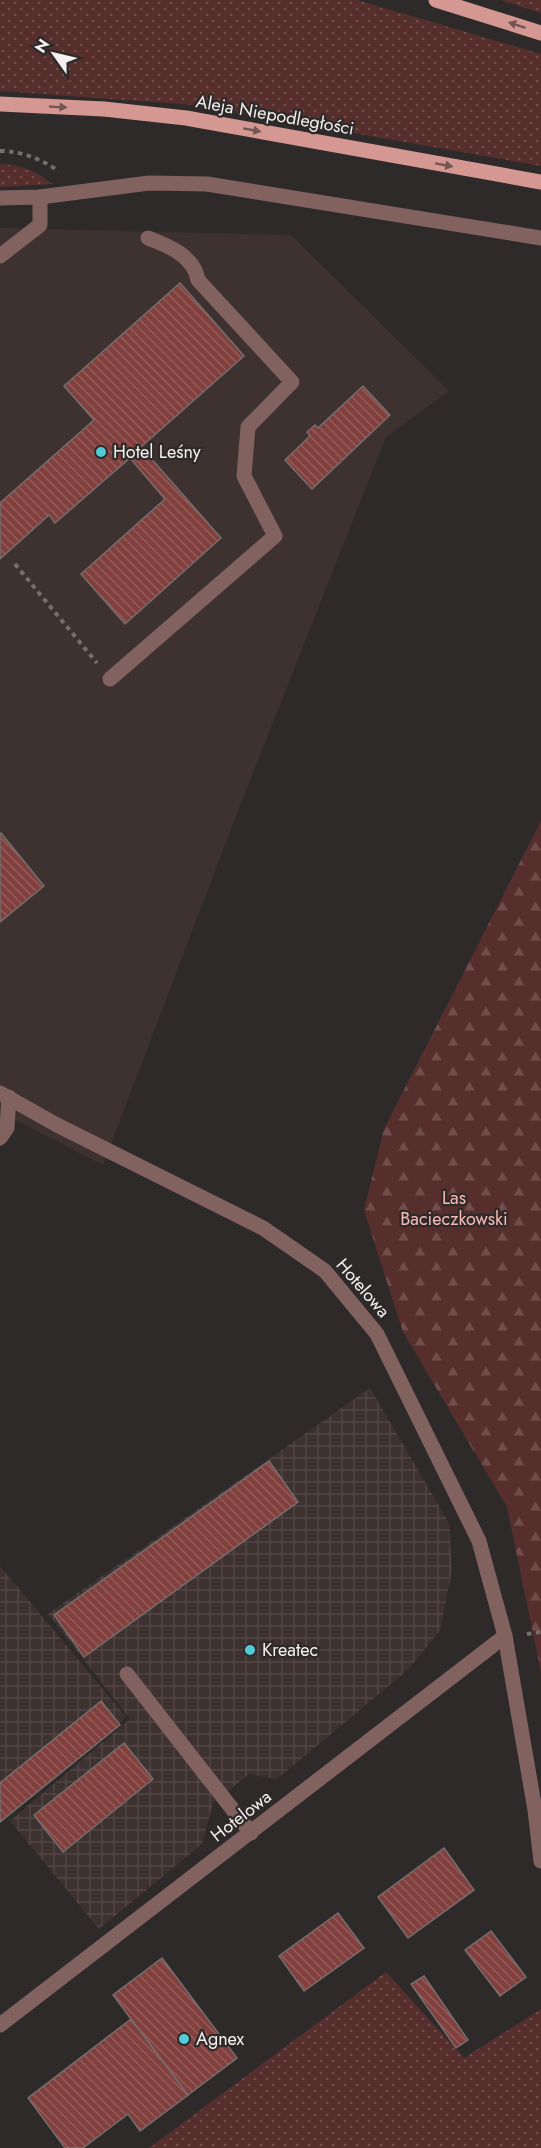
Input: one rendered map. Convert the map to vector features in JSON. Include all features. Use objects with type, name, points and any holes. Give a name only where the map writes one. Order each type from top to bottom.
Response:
[{"type":"main road","points":[[436,0],[541,33]]},
{"type":"main road","name":"Aleja Niepodległości","points":[[0,104],[104,109],[186,118],[541,182]]},
{"type":"street","points":[[0,198],[40,197],[149,183],[207,184],[541,238]]},
{"type":"street","points":[[0,256],[40,225],[40,197]]},
{"type":"street","points":[[110,679],[275,536],[243,476],[248,427],[292,382],[198,280],[196,271],[176,249],[148,238]]},
{"type":"street","points":[[0,1138],[7,1128],[4,1095]]},
{"type":"street","name":"Hotelowa","points":[[4,1095],[57,1125],[263,1228],[325,1271],[377,1334],[479,1541],[505,1636],[535,1810],[541,1860]]},
{"type":"street","name":"Hotelowa","points":[[0,2025],[505,1636]]},
{"type":"street","points":[[127,1674],[251,1833]]},
{"type":"path","points":[[0,151],[15,151],[42,160],[61,173],[75,193]]},
{"type":"path","points":[[15,564],[110,679]]},
{"type":"shaded area","points":[[0,228],[291,235],[449,391],[386,437],[239,808],[103,1165],[0,1112]]},
{"type":"shaded area","name":"Kreatec","points":[[370,1388],[449,1523],[452,1571],[440,1630],[409,1669],[277,1779],[249,1774],[213,1803],[202,1844],[99,1929],[10,1821],[130,1719],[48,1614]]},
{"type":"shaded area","points":[[0,1566],[126,1717],[0,1823]]},
{"type":"green space","points":[[0,0],[357,0],[541,54],[541,166],[194,105],[0,91]]},
{"type":"green space","points":[[501,0],[541,0],[541,13]]},
{"type":"green space","points":[[0,164],[28,169],[52,184],[0,187]]},
{"type":"green space","name":"Las Bacieczkowski","points":[[541,821],[541,1672],[507,1507],[403,1332],[364,1210],[384,1129]]},
{"type":"green space","points":[[386,1972],[464,2058],[541,2009],[541,2148],[149,2148]]},
{"type":"building","name":"Hotel Leśny","points":[[180,283],[244,356],[141,447],[221,538],[125,624],[81,574],[165,499],[130,458],[55,523],[49,515],[0,559],[0,503],[94,420],[64,386]]},
{"type":"building","points":[[363,386],[390,415],[312,489],[285,460],[310,436],[307,432],[315,425],[318,428]]},
{"type":"building","points":[[0,834],[44,886],[0,922]]},
{"type":"building","points":[[269,1461],[298,1502],[84,1657],[54,1615]]},
{"type":"building","points":[[101,1701],[120,1725],[0,1822],[0,1783]]},
{"type":"building","points":[[124,1743],[153,1779],[63,1852],[34,1815]]},
{"type":"building","points":[[444,1848],[474,1890],[408,1938],[378,1897]]},
{"type":"building","points":[[338,1913],[364,1948],[304,1991],[279,1956]]},
{"type":"building","points":[[491,1931],[526,1977],[500,1996],[465,1950]]},
{"type":"building","name":"Agnex","points":[[162,1958],[237,2058],[188,2095],[113,1995]]},
{"type":"building","points":[[424,1976],[468,2040],[456,2048],[411,1984]]},
{"type":"building","points":[[131,2019],[188,2095],[140,2131],[128,2114],[83,2148],[65,2148],[28,2098]]},
{"type":"place","name":"Hotel Leśny","points":[[101,452]]},
{"type":"place","name":"Kreatec","points":[[250,1650]]},
{"type":"place","name":"Agnex","points":[[184,2039]]}]
